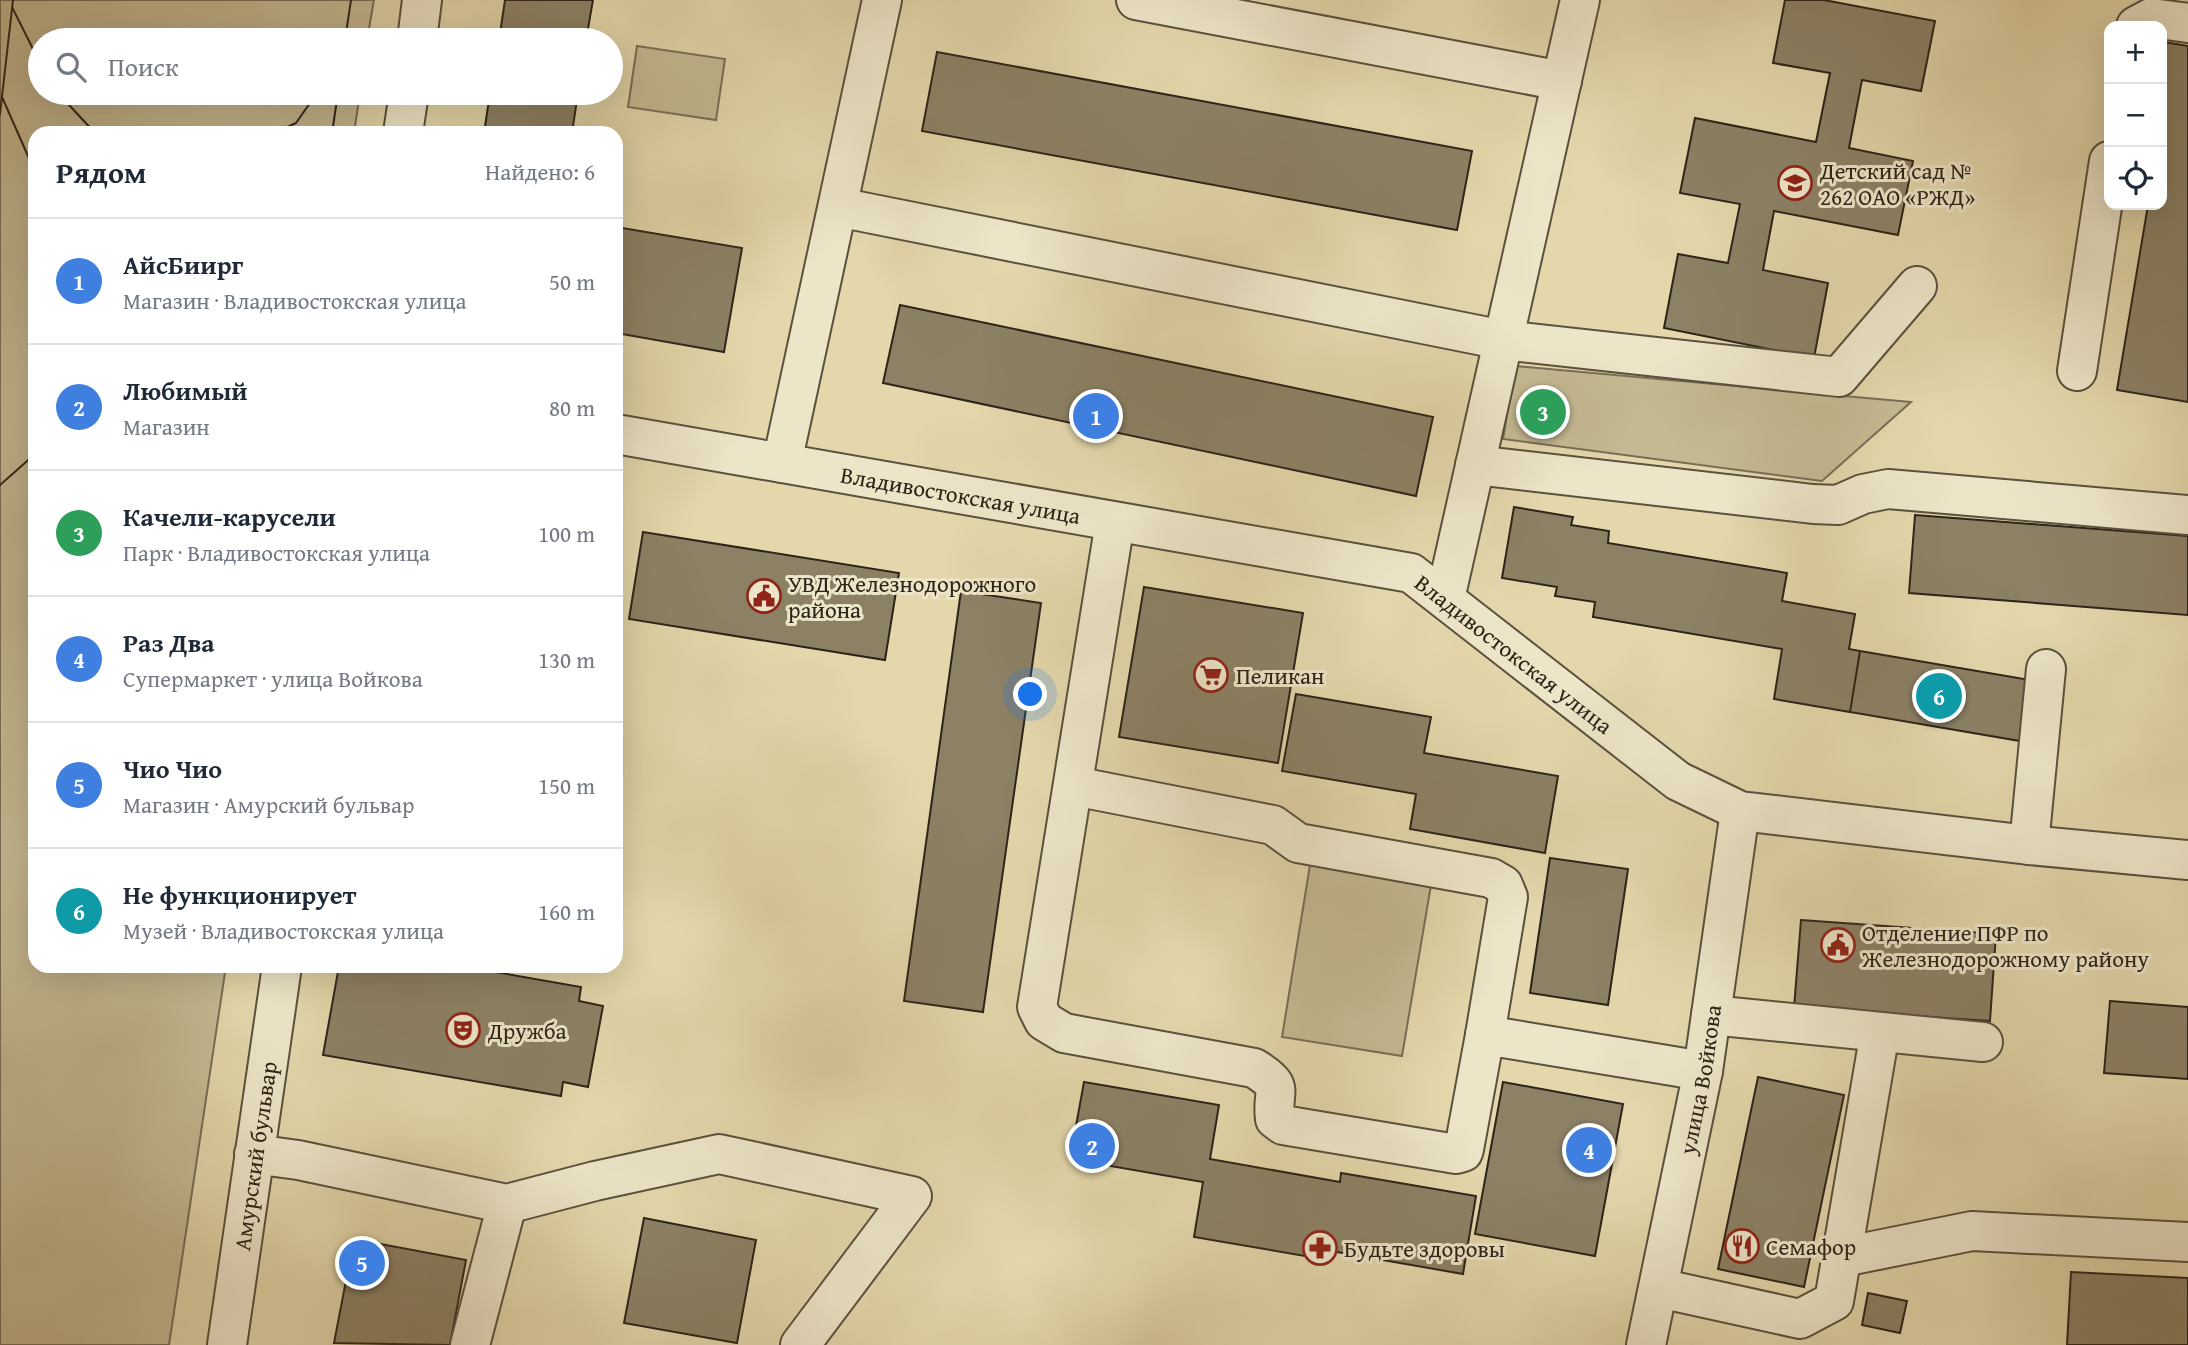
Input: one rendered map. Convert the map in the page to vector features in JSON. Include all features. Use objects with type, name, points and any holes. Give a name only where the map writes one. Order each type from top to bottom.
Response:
[{"type":"street","points":[[418,28],[422,0]]},
{"type":"street","points":[[782,463],[882,0]]},
{"type":"street","points":[[1136,0],[1562,81]]},
{"type":"street","points":[[1445,599],[1580,0]]},
{"type":"street","points":[[2145,21],[2151,18],[2188,23]]},
{"type":"street","points":[[404,126],[407,105]]},
{"type":"street","points":[[2077,372],[2104,194]]},
{"type":"street","points":[[838,207],[1503,341],[1839,377],[1917,286]]},
{"type":"street","name":"Владивостокская улица","points":[[623,435],[1411,573],[1678,781],[1740,811],[2029,845],[2188,860]]},
{"type":"street","points":[[1475,465],[1813,504],[1838,505],[1863,494],[1888,489],[2188,515]]},
{"type":"street","points":[[1074,786],[1273,824],[1298,843],[1491,878],[1503,885],[1508,897],[1463,1152],[1456,1154],[1283,1125],[1275,1119],[1277,1094],[1271,1078],[1254,1068],[1064,1034],[1044,1021],[1037,1007],[1115,522]]},
{"type":"street","points":[[2029,845],[2046,669]]},
{"type":"street","name":"улица Войкова","points":[[1646,1345],[1703,1071],[1740,811]]},
{"type":"street","name":"Амурский бульвар","points":[[227,1345],[281,973]]},
{"type":"street","points":[[1711,1016],[1983,1042]]},
{"type":"street","points":[[1659,1288],[1800,1319],[1834,1301],[1880,1032]]},
{"type":"street","points":[[1485,1035],[1703,1071]]},
{"type":"street","points":[[254,1154],[298,1160],[507,1204],[595,1181],[719,1154],[912,1196],[800,1345]]},
{"type":"street","points":[[470,1345],[507,1204]]},
{"type":"street","points":[[1843,1257],[1972,1231],[2188,1242]]},
{"type":"shaded area","points":[[0,0],[374,0],[369,28],[28,28],[28,105],[358,105],[355,126],[28,126],[28,973],[225,973],[169,1345],[0,1345]]},
{"type":"shaded area","points":[[637,46],[725,59],[716,120],[628,107]]},
{"type":"shaded area","points":[[1515,366],[1911,402],[1822,481],[1503,439]]},
{"type":"shaded area","points":[[1310,865],[1431,885],[1402,1056],[1282,1037]]},
{"type":"building","points":[[505,0],[593,0],[588,28],[501,28]]},
{"type":"building","points":[[1785,0],[1824,0],[1935,21],[1921,91],[1862,80],[1849,148],[1913,161],[1898,235],[1774,211],[1763,270],[1828,283],[1814,358],[1664,328],[1678,254],[1728,263],[1740,204],[1680,193],[1695,118],[1816,142],[1830,73],[1773,63]]},
{"type":"building","points":[[2167,42],[2188,46],[2188,402],[2117,390],[2147,210],[2167,210]]},
{"type":"building","points":[[937,52],[1472,151],[1457,230],[922,131]]},
{"type":"building","points":[[488,105],[576,105],[573,126],[485,126]]},
{"type":"building","points":[[623,228],[742,248],[724,352],[623,334]]},
{"type":"building","points":[[900,305],[1433,417],[1416,496],[883,383]]},
{"type":"building","points":[[1514,507],[1573,517],[1571,525],[1609,531],[1608,543],[1787,573],[1782,601],[1855,614],[1849,649],[1860,651],[1850,712],[1774,699],[1782,649],[1593,617],[1595,602],[1555,596],[1557,587],[1502,578]]},
{"type":"building","points":[[1915,515],[2188,536],[2188,615],[1909,593]]},
{"type":"building","name":"УВД Железнодорожного района","points":[[643,532],[899,573],[885,660],[629,619]]},
{"type":"building","name":"Пеликан","points":[[1144,587],[1303,613],[1278,763],[1119,737]]},
{"type":"building","points":[[961,591],[1041,603],[983,1012],[904,1001]]},
{"type":"building","points":[[1860,651],[2030,680],[2020,741],[1850,712]]},
{"type":"building","points":[[1296,694],[1431,717],[1424,753],[1558,776],[1545,853],[1410,829],[1416,794],[1282,771]]},
{"type":"building","points":[[1550,858],[1628,869],[1608,1005],[1530,993]]},
{"type":"building","points":[[1801,920],[1996,934],[1990,1021],[1794,1008]]},
{"type":"building","name":"Дружба","points":[[338,973],[501,973],[581,987],[579,1001],[603,1006],[588,1087],[563,1082],[561,1096],[323,1055]]},
{"type":"building","points":[[2110,1001],[2188,1007],[2188,1079],[2104,1073]]},
{"type":"building","points":[[1758,1077],[1844,1095],[1804,1287],[1718,1269]]},
{"type":"building","points":[[1084,1082],[1219,1105],[1210,1159],[1340,1182],[1341,1173],[1476,1196],[1463,1274],[1331,1251],[1329,1260],[1194,1237],[1203,1182],[1070,1159]]},
{"type":"building","points":[[1503,1082],[1623,1104],[1595,1256],[1475,1234]]},
{"type":"building","points":[[644,1218],[756,1240],[737,1343],[624,1323]]},
{"type":"building","points":[[354,1239],[466,1260],[450,1345],[334,1343]]},
{"type":"building","points":[[2071,1272],[2188,1278],[2188,1345],[2067,1345]]},
{"type":"building","points":[[1868,1293],[1907,1301],[1900,1333],[1862,1325]]},
{"type":"tram line","points":[[0,114],[13,0]]},
{"type":"tram line","points":[[347,28],[351,0]]},
{"type":"tram line","points":[[12,7],[28,39]]},
{"type":"tram line","points":[[2,97],[28,156]]},
{"type":"tram line","points":[[69,105],[89,126]]},
{"type":"tram line","points":[[289,126],[296,123],[309,105]]},
{"type":"tram line","points":[[333,126],[336,105]]},
{"type":"tram line","points":[[0,485],[28,460]]},
{"type":"place","name":"Детский сад № 262 ОАО «РЖД»","points":[[1795,183]]},
{"type":"place","name":"Качели-карусели","points":[[1543,412]]},
{"type":"place","name":"АйсБиирг","points":[[1096,416]]},
{"type":"place","name":"УВД Железнодорожного района","points":[[764,596]]},
{"type":"place","name":"Пеликан","points":[[1211,675]]},
{"type":"place","name":"Не функционирует","points":[[1939,696]]},
{"type":"place","name":"Отделение ПФР по Железнодорожному району","points":[[1838,945]]},
{"type":"place","name":"Дружба","points":[[463,1030]]},
{"type":"place","name":"Любимый","points":[[1092,1146]]},
{"type":"place","name":"Раз Два","points":[[1589,1150]]},
{"type":"place","name":"Семафор","points":[[1742,1246]]},
{"type":"place","name":"Будьте здоровы","points":[[1320,1248]]},
{"type":"place","name":"Чио Чио","points":[[362,1263]]}]
